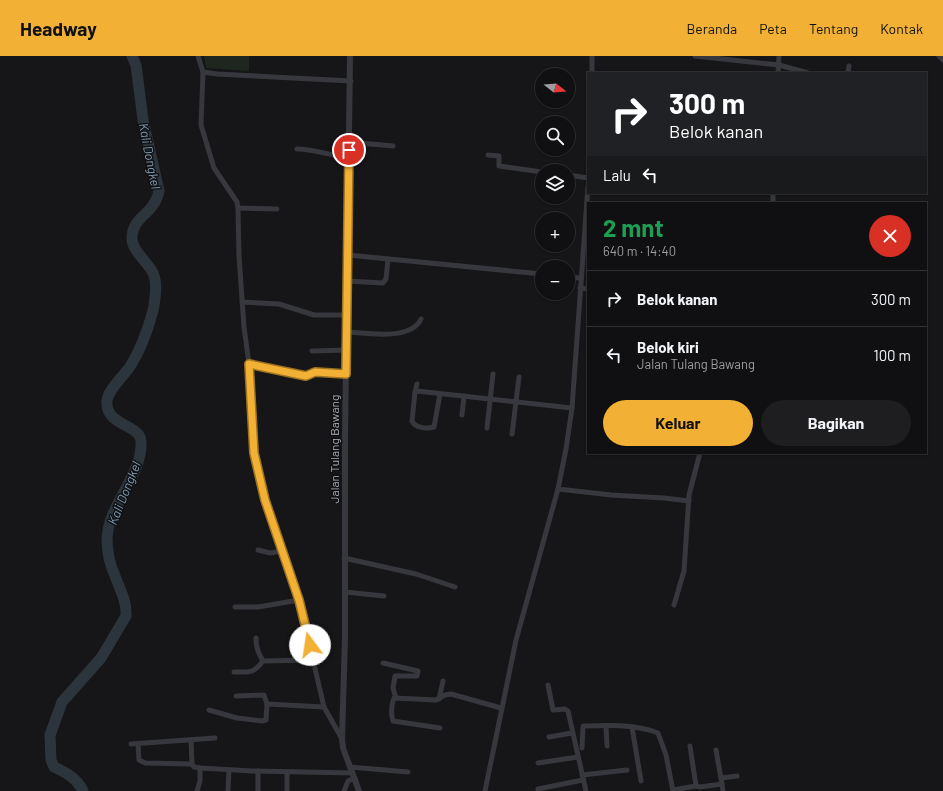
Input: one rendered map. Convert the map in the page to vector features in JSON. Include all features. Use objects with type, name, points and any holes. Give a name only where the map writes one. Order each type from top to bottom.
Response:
[{"type":"street","points":[[198,56],[203,72],[201,125],[214,168],[236,202],[238,208],[242,302],[249,364],[254,453],[265,500],[299,600],[324,707],[342,739]]},
{"type":"street","name":"Jalan Tulang Bawang","points":[[350,56],[351,81],[342,739],[359,791]]},
{"type":"street","points":[[592,56],[592,72]]},
{"type":"street","points":[[695,56],[779,65],[804,72]]},
{"type":"street","points":[[778,72],[779,56]]},
{"type":"street","points":[[939,56],[943,60]]},
{"type":"street","points":[[848,72],[849,66]]},
{"type":"street","points":[[203,72],[351,81]]},
{"type":"street","points":[[350,142],[394,146]]},
{"type":"street","points":[[297,149],[310,149],[349,158]]},
{"type":"street","points":[[488,155],[499,156],[498,166],[535,171]]},
{"type":"street","points":[[575,176],[587,178]]},
{"type":"street","points":[[485,791],[501,708],[518,633],[558,489],[572,408],[580,278],[587,194]]},
{"type":"street","points":[[238,208],[277,209]]},
{"type":"street","points":[[348,255],[535,273]]},
{"type":"street","points":[[348,281],[383,283],[386,279],[388,259]]},
{"type":"street","points":[[575,278],[580,278]]},
{"type":"street","points":[[580,288],[587,289]]},
{"type":"street","points":[[242,302],[279,304],[314,315],[347,315]]},
{"type":"street","points":[[347,332],[400,333],[410,330],[419,324],[421,319]]},
{"type":"street","points":[[312,351],[347,350]]},
{"type":"street","points":[[249,364],[306,376],[315,372],[346,374]]},
{"type":"street","points":[[487,428],[493,374]]},
{"type":"street","points":[[512,434],[519,377]]},
{"type":"street","points":[[417,384],[412,423],[416,426],[430,428],[434,427],[440,394]]},
{"type":"street","points":[[415,392],[572,408]]},
{"type":"street","points":[[462,415],[464,396]]},
{"type":"street","points":[[674,605],[684,571],[689,495],[700,454]]},
{"type":"street","points":[[558,489],[689,501]]},
{"type":"street","points":[[258,550],[270,553],[282,551]]},
{"type":"street","points":[[344,558],[416,574],[455,587]]},
{"type":"street","points":[[345,592],[384,596]]},
{"type":"street","points":[[235,607],[258,607],[299,600]]},
{"type":"street","points":[[256,638],[257,651],[263,661]]},
{"type":"street","points":[[263,661],[314,660]]},
{"type":"street","points":[[234,672],[251,672],[257,670],[263,661]]},
{"type":"street","points":[[383,663],[418,671],[417,676],[395,676]]},
{"type":"street","points":[[396,666],[393,688],[396,698]]},
{"type":"street","points":[[439,699],[443,681]]},
{"type":"street","points":[[548,685],[553,710],[566,709],[586,791]]},
{"type":"street","points":[[396,698],[436,700],[444,695],[451,694],[501,708]]},
{"type":"street","points":[[209,710],[237,718],[262,721],[266,720],[267,704],[264,695],[236,696]]},
{"type":"street","points":[[396,698],[392,703],[393,721],[440,728]]},
{"type":"street","points":[[267,704],[324,707]]},
{"type":"street","points":[[582,748],[583,726],[606,726],[651,730],[658,733],[666,755],[673,790],[696,786],[700,787],[738,776]]},
{"type":"street","points":[[606,726],[607,746]]},
{"type":"street","points":[[632,728],[642,781]]},
{"type":"street","points":[[549,737],[572,733]]},
{"type":"street","points":[[131,744],[215,738]]},
{"type":"street","points":[[190,740],[192,764]]},
{"type":"street","points":[[138,744],[139,760],[145,763],[192,764],[194,767],[200,768],[258,772],[287,772],[354,776]]},
{"type":"street","points":[[690,746],[696,786]]},
{"type":"street","points":[[716,750],[723,791]]},
{"type":"street","points":[[538,764],[578,757]]},
{"type":"street","points":[[350,767],[408,772]]},
{"type":"street","points":[[198,791],[200,768]]},
{"type":"street","points":[[228,790],[229,770]]},
{"type":"street","points":[[538,789],[583,777],[627,770]]},
{"type":"street","points":[[258,772],[258,791]]},
{"type":"street","points":[[287,772],[287,791]]},
{"type":"street","points":[[344,791],[348,781],[354,776]]},
{"type":"shaded area","points":[[204,56],[249,56],[249,71],[206,68]]},
{"type":"waterway","name":"Kali Dongkel","points":[[83,791],[74,779],[54,767],[51,760],[50,735],[62,702],[101,658],[126,616],[124,600],[110,562],[107,538],[113,513],[137,466],[141,441],[139,435],[135,431],[116,420],[111,415],[108,409],[107,400],[108,395],[114,386],[135,359],[141,346],[153,311],[156,292],[155,277],[132,242],[133,231],[137,223],[150,209],[157,198],[159,191],[143,120],[136,65],[132,56]]},
{"type":"route","points":[[310,645],[299,600],[265,500],[254,453],[249,364],[306,376],[315,372],[346,374],[349,150]]}]
